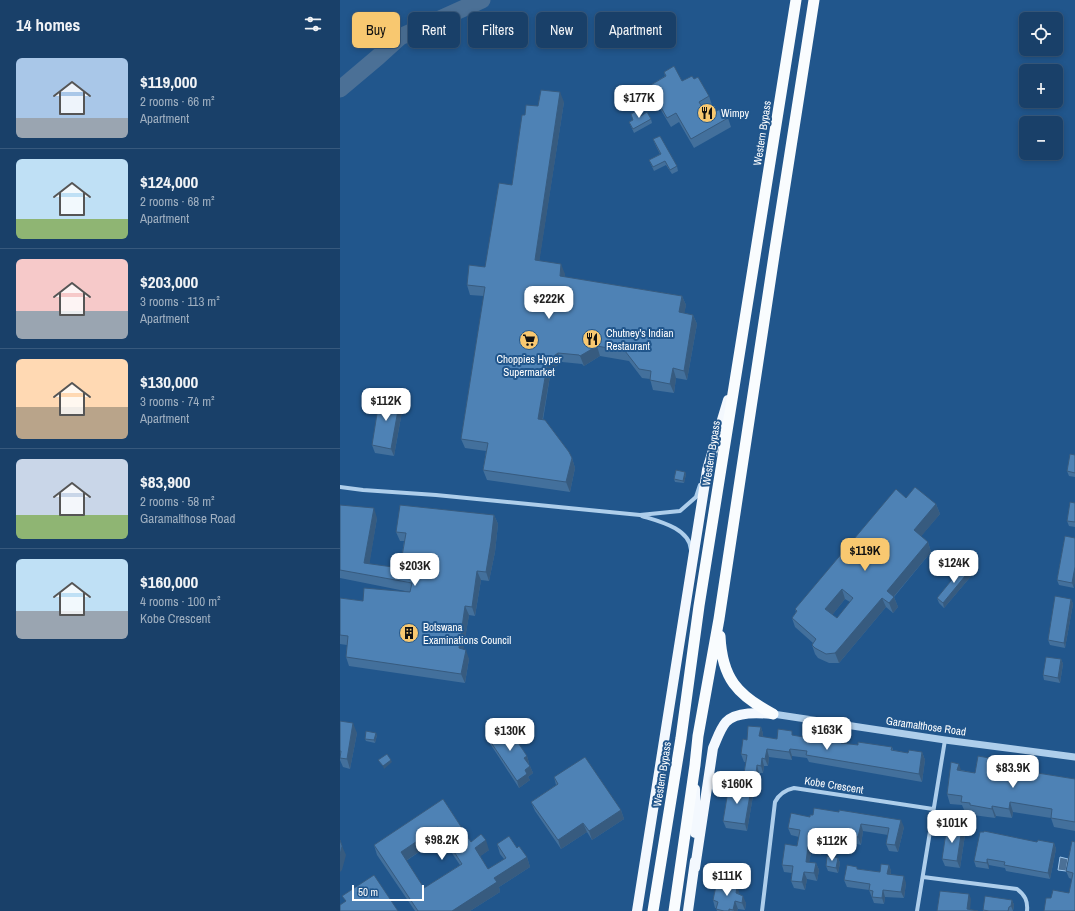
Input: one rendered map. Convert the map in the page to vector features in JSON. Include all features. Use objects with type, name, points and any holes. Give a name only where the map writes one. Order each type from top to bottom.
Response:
[{"type":"highway","name":"Western Bypass","points":[[654,911],[681,738],[699,606],[796,0]]},
{"type":"highway","points":[[674,911],[696,765],[698,736],[719,619],[814,0]]},
{"type":"highway","points":[[719,619],[721,646],[725,667],[730,679],[739,691],[755,704],[773,714]]},
{"type":"main road","points":[[637,911],[707,470],[736,375]]},
{"type":"main road","points":[[688,911],[713,748],[719,733],[727,721],[740,715],[756,713],[773,714]]},
{"type":"main road","points":[[695,868],[696,765]]},
{"type":"street","points":[[340,487],[640,515],[680,511],[696,497],[707,470]]},
{"type":"street","points":[[640,515],[673,528],[683,534],[691,546],[692,564]]},
{"type":"street","name":"Garamalthose Road","points":[[773,714],[1075,758]]},
{"type":"street","points":[[917,911],[945,740]]},
{"type":"street","name":"Kobe Crescent","points":[[762,911],[775,802],[783,793],[794,788],[933,810]]},
{"type":"street","points":[[923,877],[1017,889],[1025,896],[1028,902],[1027,911]]},
{"type":"water","points":[[1060,857],[1068,859],[1066,871],[1058,870]]},
{"type":"building","points":[[674,66],[682,81],[692,76],[694,79],[698,77],[709,96],[699,102],[708,116],[722,108],[728,118],[691,139],[676,113],[667,118],[649,86],[666,76],[664,72]]},
{"type":"building","points":[[541,90],[560,92],[535,260],[561,264],[560,276],[682,296],[679,312],[693,315],[684,371],[673,368],[670,384],[650,380],[651,371],[639,369],[625,351],[597,346],[580,356],[558,353],[548,360],[538,419],[545,420],[572,458],[566,482],[483,470],[488,443],[461,439],[485,287],[467,285],[469,265],[485,267],[499,183],[512,185],[522,115],[525,115],[526,105],[538,106]]},
{"type":"building","points":[[638,110],[641,116],[647,112],[651,119],[633,129],[629,122],[633,120],[631,114]]},
{"type":"building","points":[[660,136],[677,166],[670,170],[665,161],[653,167],[649,160],[661,154],[653,139]]},
{"type":"building","points":[[380,395],[400,399],[391,449],[372,445]]},
{"type":"building","points":[[1070,454],[1075,455],[1075,473],[1067,471]]},
{"type":"building","points":[[676,470],[685,472],[683,481],[674,479]]},
{"type":"building","points":[[915,487],[936,504],[914,530],[928,542],[887,591],[894,597],[889,603],[882,598],[835,653],[826,654],[815,648],[812,645],[816,639],[792,618],[797,611],[795,609],[896,489],[906,498]],"holes":[[[842,589],[853,598],[837,618],[825,609]]]},
{"type":"building","points":[[1070,502],[1075,503],[1075,522],[1067,521]]},
{"type":"building","points":[[340,505],[374,508],[364,563],[400,568],[406,533],[396,532],[400,505],[494,515],[486,572],[477,571],[472,607],[465,606],[459,648],[466,650],[461,674],[346,657],[348,636],[340,635],[340,598],[363,601],[364,588],[410,592],[412,583],[340,570]]},
{"type":"building","points":[[1065,536],[1075,538],[1075,567],[1072,583],[1057,580]]},
{"type":"building","points":[[964,565],[970,570],[943,603],[937,598]]},
{"type":"building","points":[[1055,596],[1071,599],[1064,643],[1048,640]]},
{"type":"building","points":[[1046,657],[1061,659],[1058,678],[1043,675]]},
{"type":"building","points":[[340,721],[353,723],[347,759],[340,758]]},
{"type":"building","points":[[507,726],[527,756],[524,758],[530,766],[525,770],[527,774],[517,781],[488,738]]},
{"type":"building","points":[[748,726],[761,727],[759,736],[777,739],[778,729],[792,731],[792,735],[809,738],[809,734],[841,739],[841,743],[858,745],[858,742],[892,747],[891,750],[908,753],[909,750],[922,752],[919,774],[806,755],[807,751],[790,749],[789,752],[767,749],[765,759],[762,758],[761,766],[757,765],[756,774],[744,773],[747,755],[741,754],[743,739],[747,740]]},
{"type":"building","points":[[366,731],[376,733],[374,740],[365,739]]},
{"type":"building","points":[[387,754],[391,760],[383,766],[378,760]]},
{"type":"building","points":[[978,756],[1001,760],[1000,767],[1075,779],[1075,822],[1051,818],[1052,809],[1010,802],[1009,809],[992,806],[992,809],[961,802],[962,796],[947,794],[951,762],[959,764],[957,770],[975,773]]},
{"type":"building","points":[[585,757],[621,810],[589,831],[583,823],[558,840],[531,802],[558,784],[554,777]]},
{"type":"building","points":[[729,785],[751,789],[745,824],[723,821]]},
{"type":"building","points":[[443,799],[471,842],[481,834],[486,840],[475,848],[488,869],[506,858],[497,844],[509,836],[517,848],[519,846],[527,857],[494,878],[497,882],[452,911],[418,911],[374,845]],"holes":[[[438,827],[462,864],[424,888],[401,852]]]},
{"type":"building","points":[[814,808],[839,812],[839,810],[901,820],[895,845],[886,844],[889,828],[861,824],[858,837],[850,836],[849,845],[841,844],[843,835],[821,831],[818,848],[808,846],[806,862],[816,863],[814,873],[804,872],[802,882],[791,881],[793,866],[782,865],[785,844],[797,846],[800,830],[788,828],[791,813],[810,817],[810,815],[813,815]]},
{"type":"building","points":[[947,826],[962,828],[957,861],[942,859]]},
{"type":"building","points":[[984,831],[1037,842],[1038,840],[1054,843],[1048,873],[1004,865],[1005,862],[987,859],[987,863],[974,861],[980,832]]},
{"type":"building","points":[[340,840],[342,846],[340,855]]},
{"type":"building","points":[[1072,841],[1075,842],[1075,911],[1044,911],[1046,898],[1051,898],[1053,890],[1069,893],[1073,873],[1066,871]]},
{"type":"building","points":[[827,856],[838,858],[836,868],[826,866]]},
{"type":"building","points":[[881,864],[889,865],[887,874],[904,876],[901,892],[883,890],[882,898],[872,897],[873,891],[869,890],[870,884],[844,880],[847,865],[857,867],[857,869],[880,872]]},
{"type":"building","points":[[374,875],[398,911],[340,911],[340,905],[346,901],[342,896]]},
{"type":"building","points":[[721,881],[732,883],[731,886],[737,887],[736,893],[743,896],[742,903],[735,901],[733,910],[729,909],[729,911],[724,911],[716,909],[718,902],[713,900],[716,886],[720,887]]},
{"type":"building","points":[[940,891],[969,894],[967,909],[978,911],[937,911]]},
{"type":"building","points":[[985,896],[1012,900],[1011,906],[1009,907],[1008,911],[983,910]]},
{"type":"waterway","points":[[340,89],[400,37],[482,0]]},
{"type":"place","name":"Wimpy","points":[[707,113]]},
{"type":"place","name":"Chutney's Indian Restaurant","points":[[592,339]]},
{"type":"place","name":"Choppies Hyper Supermarket","points":[[529,340]]},
{"type":"place","name":"Botswana Examinations Council","points":[[409,633]]}]
